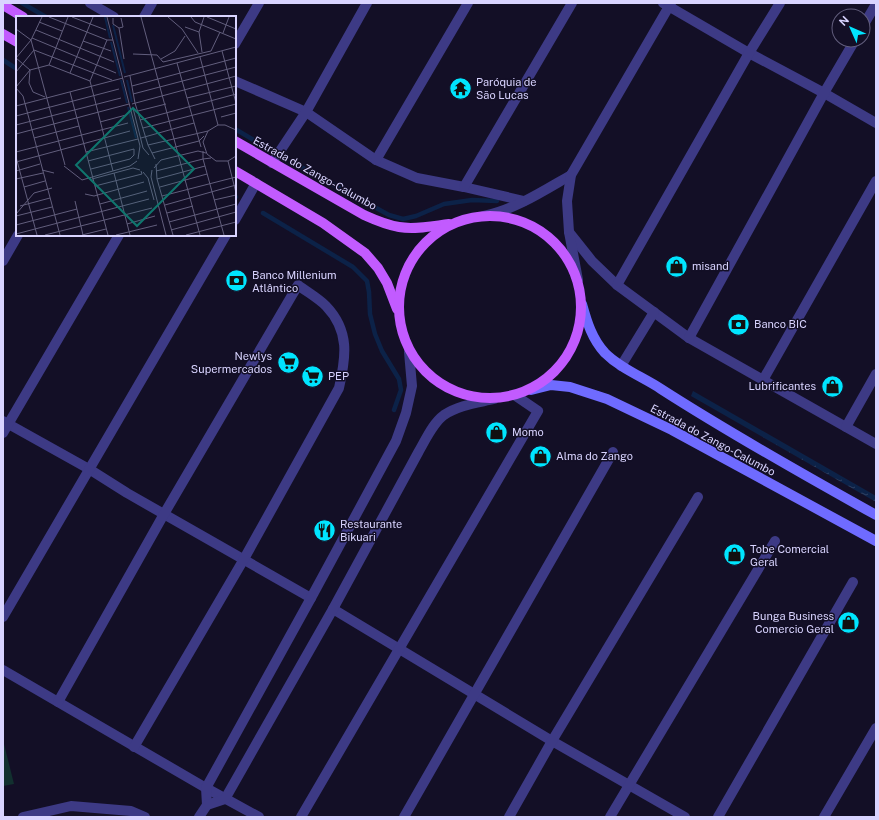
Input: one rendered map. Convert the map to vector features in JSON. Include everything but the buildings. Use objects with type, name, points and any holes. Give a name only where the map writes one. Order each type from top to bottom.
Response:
[{"type":"main road","points":[[3,5],[21,16]]},
{"type":"main road","points":[[3,34],[16,41]]},
{"type":"main road","name":"Estrada do Zango-Calumbo","points":[[236,142],[272,164],[364,215],[383,223],[400,227],[417,228],[455,223]]},
{"type":"main road","points":[[236,172],[323,223],[365,253],[378,268],[387,283],[396,304],[401,329],[410,352],[426,374],[448,389],[470,397],[494,399],[516,396],[531,390],[552,375],[569,354],[579,330],[582,304],[578,280],[568,258],[552,239],[532,225],[508,218],[484,216],[469,218],[455,223],[437,234],[421,247],[409,264],[402,284],[398,305],[401,329]]},
{"type":"main road","name":"Estrada do Zango-Calumbo","points":[[582,304],[595,340],[606,353],[621,366],[648,380],[690,407],[876,515]]},
{"type":"main road","name":"Estrada do Zango-Calumbo","points":[[531,390],[551,385],[570,387],[607,398],[672,430],[876,541]]},
{"type":"street","points":[[90,3],[112,16]]},
{"type":"street","points":[[145,16],[152,3]]},
{"type":"street","points":[[236,42],[258,3]]},
{"type":"street","points":[[272,164],[306,112],[366,3]]},
{"type":"street","points":[[376,160],[468,3]]},
{"type":"street","points":[[464,187],[572,3]]},
{"type":"street","points":[[618,285],[780,3]]},
{"type":"street","points":[[578,280],[569,232],[568,201],[571,175],[668,4],[750,53],[876,123]]},
{"type":"street","points":[[689,338],[850,48]]},
{"type":"street","points":[[236,81],[306,112],[376,160],[417,178],[524,201]]},
{"type":"street","points":[[484,216],[502,212],[571,175]]},
{"type":"street","points":[[763,380],[876,182]]},
{"type":"street","points":[[236,218],[256,183]]},
{"type":"street","points":[[569,232],[592,261],[618,285],[689,338],[876,444]]},
{"type":"street","points":[[3,261],[17,236]]},
{"type":"street","points":[[3,433],[6,422],[118,236]]},
{"type":"street","points":[[3,617],[225,236]]},
{"type":"street","points":[[58,702],[164,514],[298,285],[317,299],[333,315],[342,332],[345,350],[344,369],[339,388],[244,559],[134,747]]},
{"type":"street","points":[[621,366],[654,312]]},
{"type":"street","points":[[199,817],[207,805],[206,788],[396,441],[406,413],[412,386],[410,352]]},
{"type":"street","points":[[846,427],[876,374]]},
{"type":"street","points":[[301,817],[538,411],[516,396]]},
{"type":"street","points":[[207,805],[225,799],[333,609],[418,450],[433,428],[444,416],[467,405],[494,399]]},
{"type":"street","points":[[6,422],[311,598]]},
{"type":"street","points":[[404,817],[613,452]]},
{"type":"street","points":[[509,817],[552,741],[698,497]]},
{"type":"street","points":[[610,817],[775,541]]},
{"type":"street","points":[[718,817],[853,582]]},
{"type":"street","points":[[333,609],[552,741],[685,817]]},
{"type":"street","points":[[3,670],[134,747],[259,817]]},
{"type":"street","points":[[824,817],[876,728]]},
{"type":"street","points":[[23,817],[71,806],[131,811],[145,817]]},
{"type":"green space","points":[[3,740],[14,784],[3,786]]},
{"type":"water","points":[[693,391],[876,496],[876,502],[691,396]]},
{"type":"waterway","points":[[22,3],[44,16]]},
{"type":"waterway","points":[[3,60],[16,68]]},
{"type":"waterway","points":[[236,130],[262,145]]},
{"type":"waterway","points":[[292,162],[389,215],[403,219],[416,216],[444,204],[472,200],[497,201]]},
{"type":"waterway","points":[[263,213],[353,267],[367,281],[370,314],[375,334],[382,351],[399,379],[401,390],[394,410]]},
{"type":"place","name":"Paróquia de São Lucas","points":[[460,88]]},
{"type":"place","name":"misand","points":[[676,266]]},
{"type":"place","name":"Banco Millenium Atlântico","points":[[236,281]]},
{"type":"place","name":"Banco BIC","points":[[739,324]]},
{"type":"place","name":"Newlys Supermercados","points":[[288,362]]},
{"type":"place","name":"PEP","points":[[313,376]]},
{"type":"place","name":"Lubrificantes","points":[[832,386]]},
{"type":"place","name":"Momo","points":[[496,432]]},
{"type":"place","name":"Alma do Zango","points":[[541,456]]},
{"type":"place","name":"Restaurante Bikuari","points":[[324,530]]},
{"type":"place","name":"Tobe Comercial Geral","points":[[735,555]]},
{"type":"place","name":"Bunga Business Comercio Geral","points":[[849,622]]}]
